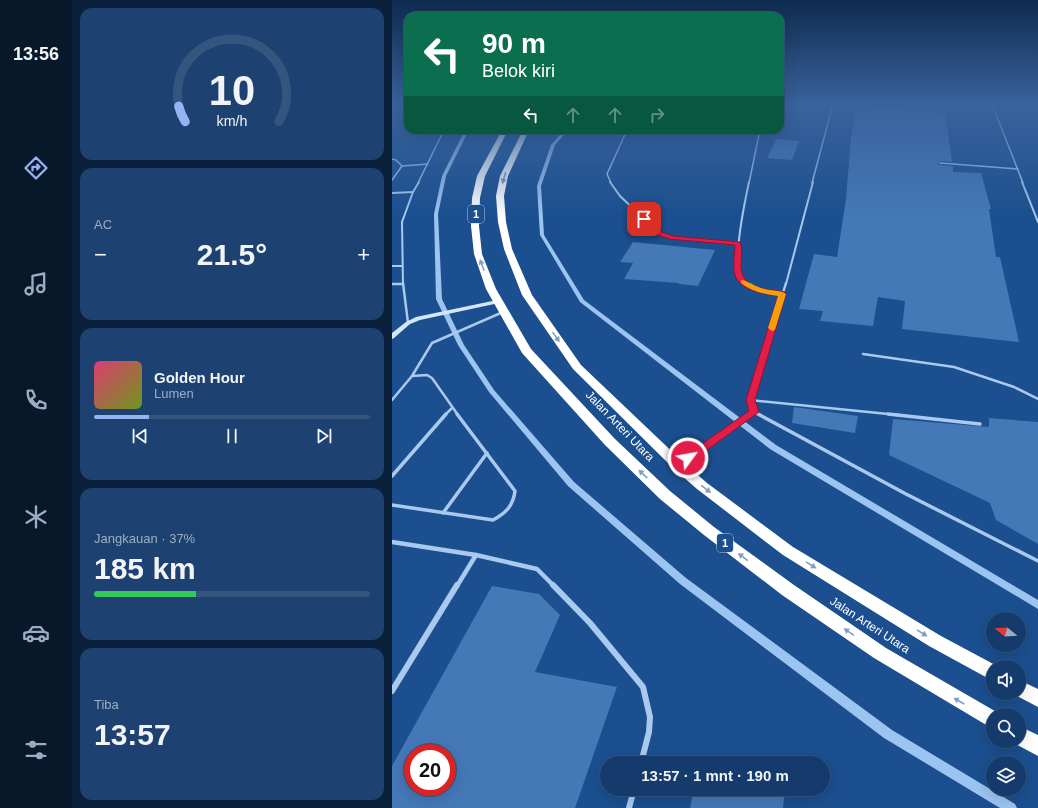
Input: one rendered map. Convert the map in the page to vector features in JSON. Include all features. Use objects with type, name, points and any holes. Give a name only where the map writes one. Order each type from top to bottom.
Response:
[{"type":"highway","name":"Jalan Arteri Utara","points":[[499,142],[481,176],[476,198],[475,226],[478,254],[500,307],[526,351],[610,442],[665,495],[709,531],[788,590],[880,653],[986,716]]},
{"type":"highway","name":"Jalan Arteri Utara","points":[[520,142],[504,176],[500,196],[502,222],[508,249],[528,295],[577,367],[678,465],[702,486],[788,551],[935,641],[986,669]]},
{"type":"highway","points":[[1026,692],[1038,698]]},
{"type":"highway","points":[[1026,739],[1038,746]]},
{"type":"street","points":[[392,337],[408,323],[418,318],[471,306],[500,307]]},
{"type":"street","points":[[392,542],[476,555],[537,570],[590,622],[643,688],[650,717],[649,732],[643,756]]},
{"type":"street","points":[[392,691],[476,555]]},
{"type":"street","points":[[629,808],[632,796]]},
{"type":"lane","points":[[408,323],[403,284],[402,222],[413,192],[438,142]]},
{"type":"lane","points":[[622,142],[607,174],[620,196],[659,233],[672,238],[738,243]]},
{"type":"lane","points":[[758,142],[738,243],[738,271],[740,279],[750,287],[782,294]]},
{"type":"lane","points":[[822,142],[782,294],[750,400],[754,412],[906,494],[1038,561]]},
{"type":"lane","points":[[1007,142],[1038,222]]},
{"type":"lane","points":[[392,159],[396,160],[402,166],[428,164]]},
{"type":"lane","points":[[940,163],[1018,169]]},
{"type":"lane","points":[[392,180],[402,166]]},
{"type":"lane","points":[[392,193],[413,192]]},
{"type":"lane","points":[[392,266],[402,266]]},
{"type":"lane","points":[[392,284],[403,284]]},
{"type":"lane","points":[[392,400],[412,376],[432,342],[466,327],[500,307]]},
{"type":"lane","points":[[863,354],[954,367],[1014,387],[1038,399]]},
{"type":"lane","points":[[392,505],[493,520],[508,512],[515,501],[515,491],[452,408],[432,378],[427,375],[412,376]]},
{"type":"lane","points":[[750,400],[980,424]]},
{"type":"lane","points":[[392,476],[452,408]]},
{"type":"lane","points":[[678,465],[710,445],[754,412]]},
{"type":"lane","points":[[443,513],[487,453]]},
{"type":"building","points":[[775,142],[799,142],[792,160],[767,158]]},
{"type":"building","points":[[851,142],[949,142],[952,162],[940,161],[938,164],[953,166],[953,172],[981,173],[991,209],[989,209],[996,257],[1000,257],[1019,342],[902,329],[905,301],[878,297],[873,326],[820,321],[823,311],[799,309],[814,254],[837,257],[846,199]]},
{"type":"building","points":[[633,242],[715,250],[698,286],[624,279],[633,263],[620,262]]},
{"type":"building","points":[[794,407],[858,416],[855,433],[792,423]]},
{"type":"building","points":[[989,418],[1038,422],[1038,544],[996,520],[990,503],[889,455],[893,419],[989,427]]},
{"type":"building","points":[[492,586],[539,594],[560,615],[535,672],[617,687],[575,808],[392,808],[392,766],[404,744],[404,796],[456,796],[456,744],[404,744]]},
{"type":"building","points":[[693,796],[784,796],[783,808],[690,808]]},
{"type":"waterway","points":[[461,142],[444,176],[436,214],[439,299],[461,345],[491,391],[571,484],[683,581],[888,734],[1011,808]]},
{"type":"waterway","points":[[556,142],[553,145],[539,186],[542,235],[582,301],[773,447],[1038,605]]},
{"type":"slow traffic","points":[[744,282],[750,287],[782,294],[772,328]]},
{"type":"route","points":[[644,219],[659,233],[672,238],[738,243],[738,271],[740,279],[750,287],[782,294],[750,400],[754,412],[710,445],[688,458]]}]
